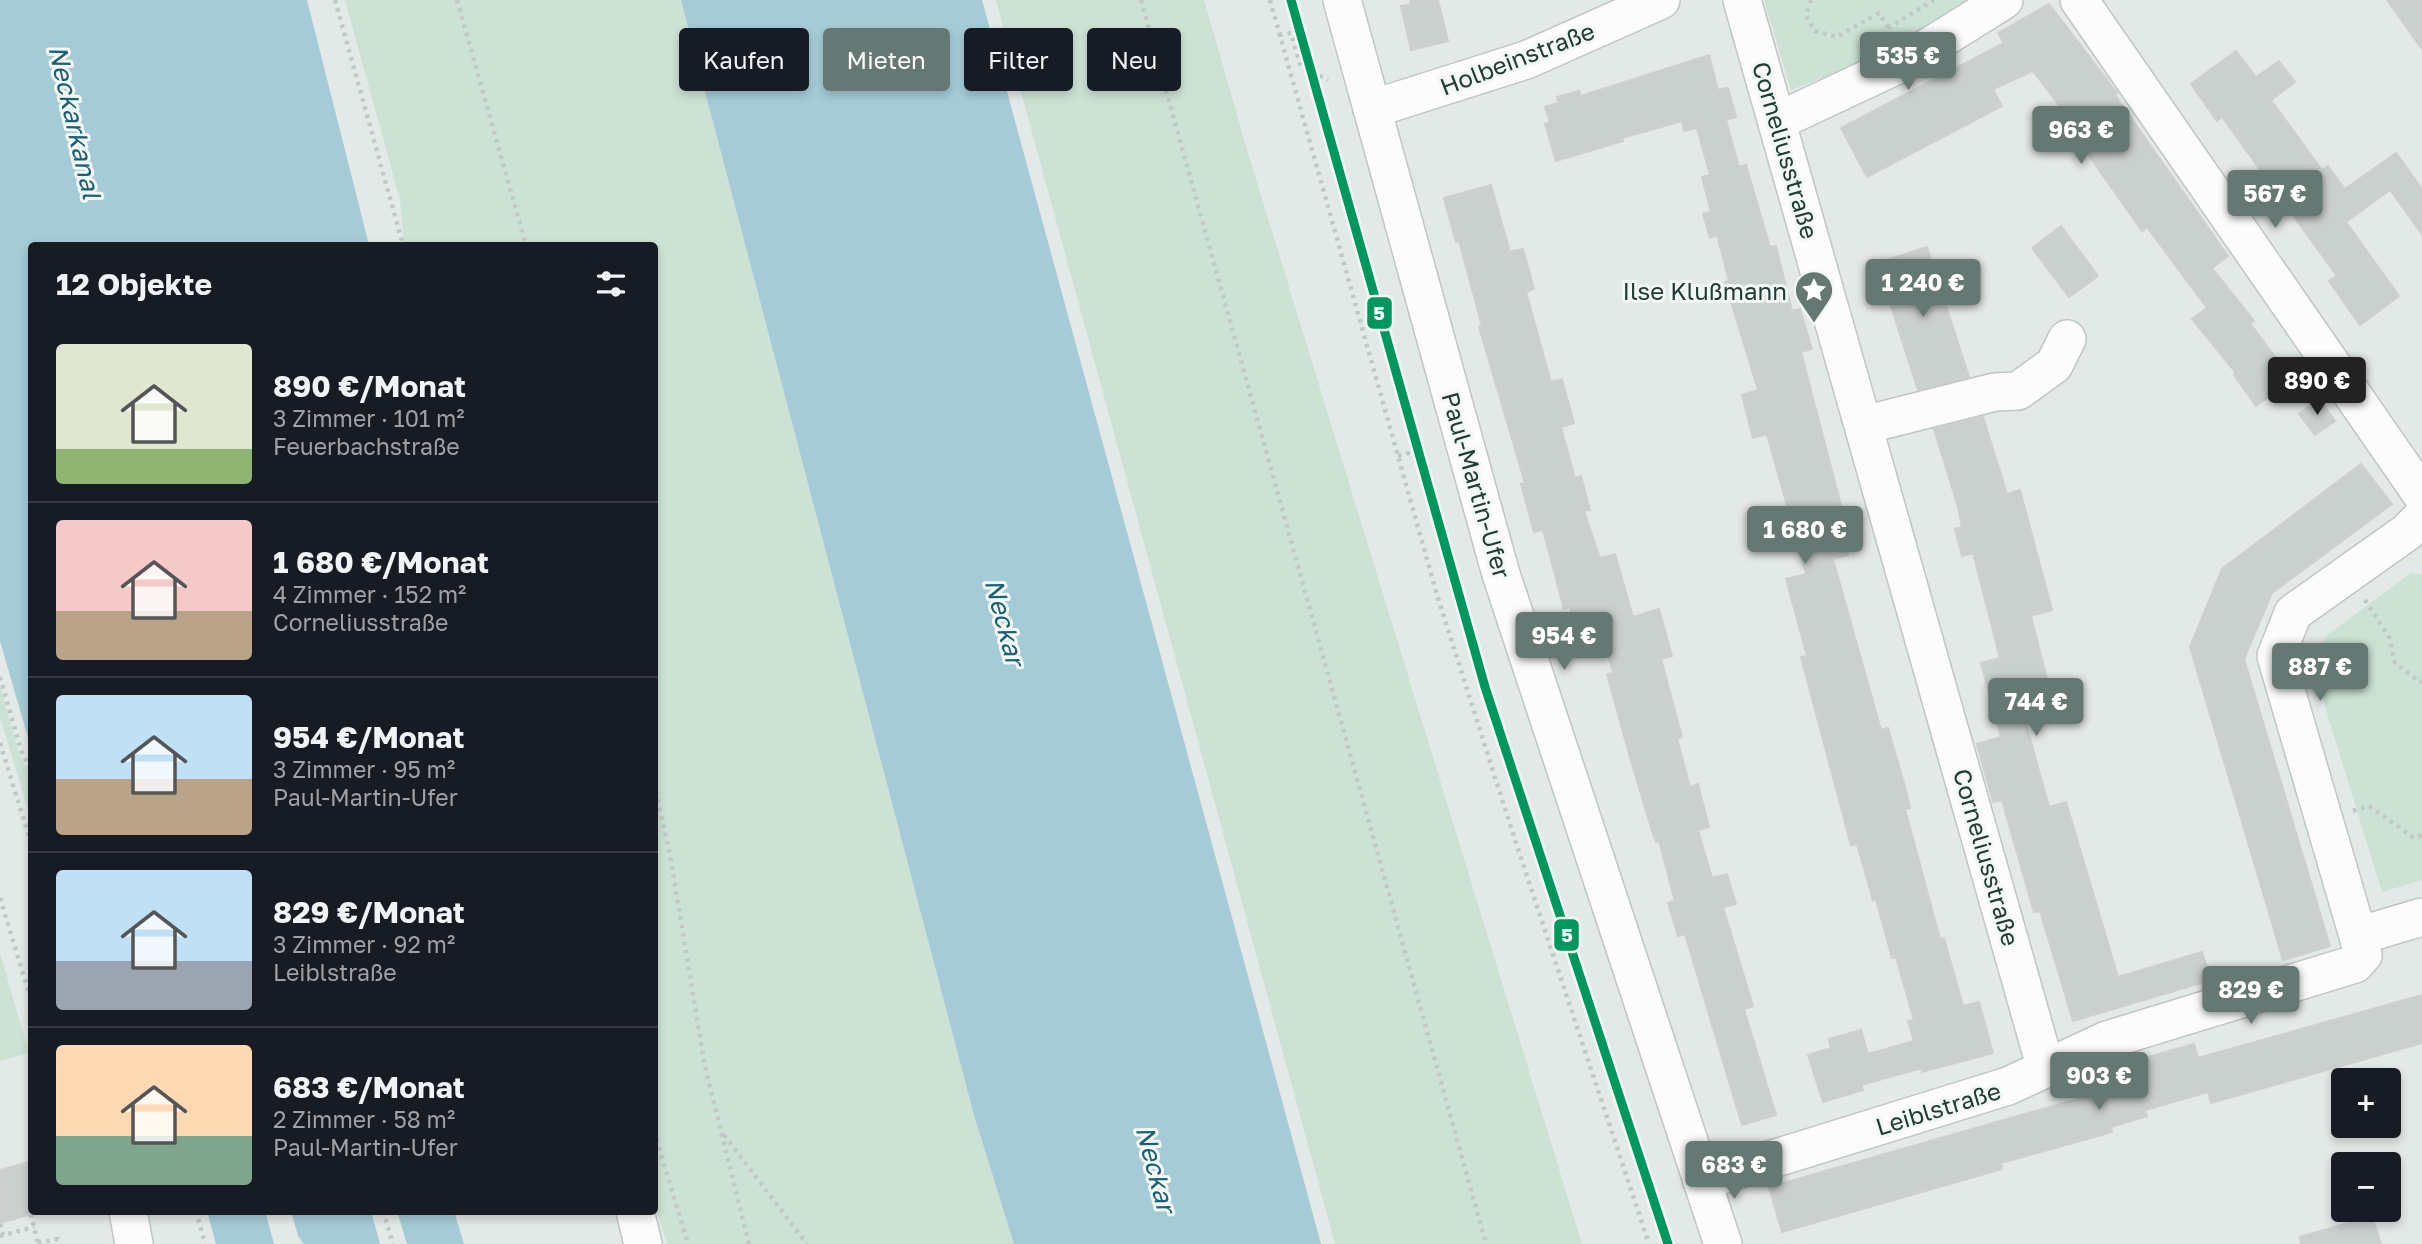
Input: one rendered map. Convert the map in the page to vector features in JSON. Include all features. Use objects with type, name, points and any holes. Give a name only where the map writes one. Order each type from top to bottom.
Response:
[{"type":"street","name":"Paul-Martin-Ufer","points":[[1342,0],[1500,571],[1723,1244]]},
{"type":"street","name":"Holbeinstraße","points":[[1372,110],[1526,60],[1661,0]]},
{"type":"street","name":"Corneliusstraße","points":[[1742,0],[2046,1069]]},
{"type":"street","points":[[1778,121],[1908,60],[2004,0]]},
{"type":"street","points":[[2079,0],[2422,495]]},
{"type":"street","points":[[1864,425],[1995,392],[2018,391],[2054,365],[2067,339]]},
{"type":"street","points":[[2422,517],[2407,532],[2293,613],[2276,656],[2358,936],[2422,917]]},
{"type":"street","name":"Leiblstraße","points":[[1702,1181],[2008,1086],[2107,1040],[2355,964],[2363,955],[2358,936]]},
{"type":"street","points":[[129,1215],[134,1244]]},
{"type":"street","points":[[636,1215],[643,1244]]},
{"type":"path","points":[[335,0],[402,242]]},
{"type":"path","points":[[457,0],[525,242]]},
{"type":"path","points":[[1141,0],[1486,1244]]},
{"type":"path","points":[[1270,0],[1437,595],[1649,1244]]},
{"type":"path","points":[[1811,0],[1806,15],[1815,31],[1837,37],[1880,13],[1908,60]]},
{"type":"path","points":[[1888,28],[1935,0]]},
{"type":"path","points":[[1279,36],[1291,33],[1301,67]]},
{"type":"path","points":[[1398,456],[1408,453],[1407,449]]},
{"type":"path","points":[[2365,600],[2389,637],[2395,663],[2422,681]]},
{"type":"path","points":[[0,677],[21,750],[28,765]]},
{"type":"path","points":[[0,743],[28,833]]},
{"type":"path","points":[[658,801],[670,855],[705,1067],[749,1244]]},
{"type":"path","points":[[2351,811],[2369,806],[2414,838],[2422,835]]},
{"type":"path","points":[[0,898],[28,990]]},
{"type":"path","points":[[721,1131],[807,1244]]},
{"type":"path","points":[[658,1144],[688,1244]]},
{"type":"path","points":[[31,1215],[38,1244],[58,1239],[60,1244]]},
{"type":"path","points":[[197,1215],[205,1244]]},
{"type":"path","points":[[384,1215],[393,1244]]},
{"type":"path","points":[[0,1224],[1,1235],[34,1227]]},
{"type":"green space","points":[[345,0],[692,0],[699,28],[679,28],[679,91],[716,91],[1024,1244],[667,1244],[658,1215],[658,242],[404,242],[400,200]]},
{"type":"green space","points":[[996,0],[1204,0],[1248,153],[1582,1244],[1335,1244],[1021,91],[1073,91],[1073,28],[1004,28]]},
{"type":"green space","points":[[1764,0],[1977,0],[1905,46],[1791,90]]},
{"type":"green space","points":[[2411,573],[2422,574],[2422,880],[2382,892],[2312,664],[2327,635]]},
{"type":"green space","points":[[0,685],[19,753],[28,772],[28,809],[0,717]]},
{"type":"green space","points":[[0,953],[28,1053],[0,1061]]},
{"type":"water","name":"Neckarkanal","points":[[0,0],[307,0],[368,242],[28,242],[28,738],[0,641]]},
{"type":"water","name":"Neckar","points":[[681,0],[982,0],[990,28],[964,28],[964,91],[1007,91],[1321,1244],[1014,1244],[974,1115],[705,91],[809,91],[809,28],[688,28]]},
{"type":"water","points":[[208,1215],[266,1215],[274,1244],[216,1244]]},
{"type":"water","points":[[292,1215],[372,1215],[380,1244],[304,1244],[298,1236]]},
{"type":"water","points":[[398,1215],[455,1215],[464,1244],[407,1244]]},
{"type":"building","points":[[1410,0],[1438,0],[1448,41],[1411,50],[1401,6],[1411,4]]},
{"type":"building","points":[[2387,0],[2422,0],[2422,49]]},
{"type":"building","points":[[2049,4],[2117,93],[2115,95],[2228,256],[2212,268],[2254,321],[2250,323],[2292,380],[2256,406],[2234,375],[2236,373],[2192,319],[2207,308],[2147,227],[2142,231],[2085,150],[2090,146],[2033,71],[1993,89],[2002,106],[1867,177],[1841,128],[2004,43],[1998,33]]},
{"type":"building","points":[[2236,51],[2256,77],[2279,61],[2295,82],[2271,100],[2322,170],[2328,166],[2345,189],[2396,153],[2422,189],[2422,234],[2390,190],[2346,222],[2399,296],[2360,325],[2329,281],[2337,276],[2222,117],[2217,121],[2191,84]]},
{"type":"building","points":[[1709,55],[1718,90],[1728,88],[1736,117],[1726,120],[1739,167],[1746,165],[1770,247],[1776,246],[1792,311],[1800,309],[1812,349],[1801,352],[1848,532],[1842,534],[1848,555],[1833,559],[1881,730],[1888,728],[1907,794],[1910,808],[1905,809],[1940,939],[1944,938],[1963,1006],[1979,1002],[1993,1053],[1922,1072],[1922,1068],[1861,1085],[1863,1090],[1823,1102],[1808,1055],[1831,1048],[1829,1039],[1861,1030],[1868,1054],[1914,1041],[1908,1021],[1914,1020],[1896,957],[1892,958],[1857,844],[1851,845],[1801,657],[1807,656],[1786,579],[1806,574],[1767,434],[1753,438],[1742,395],[1758,390],[1725,282],[1729,281],[1717,235],[1710,238],[1703,214],[1711,212],[1702,177],[1710,175],[1697,128],[1684,131],[1682,121],[1556,161],[1545,124],[1550,122],[1545,107],[1558,103],[1557,97],[1579,91],[1581,96]]},
{"type":"building","points":[[1491,185],[1510,252],[1523,249],[1534,289],[1526,292],[1551,382],[1562,379],[1574,423],[1561,427],[1575,478],[1581,476],[1590,510],[1584,511],[1600,558],[1615,554],[1633,617],[1659,609],[1672,656],[1661,659],[1682,737],[1677,739],[1690,787],[1698,784],[1709,827],[1698,830],[1712,878],[1727,874],[1736,904],[1723,907],[1753,1006],[1744,1009],[1776,1115],[1742,1125],[1685,934],[1678,936],[1668,903],[1675,901],[1607,674],[1613,673],[1600,626],[1592,629],[1588,617],[1573,621],[1570,607],[1564,609],[1543,530],[1534,532],[1521,484],[1525,483],[1479,327],[1482,326],[1459,241],[1456,242],[1444,198]]},
{"type":"building","points":[[2061,226],[2098,276],[2069,297],[2032,248]]},
{"type":"building","points":[[1927,247],[1969,377],[1918,390],[1877,263]]},
{"type":"building","points":[[2319,399],[2335,421],[2315,435],[2299,414]]},
{"type":"building","points":[[1983,417],[2007,494],[2020,490],[2052,610],[2031,616],[2049,687],[2018,695],[2049,807],[2066,802],[2118,977],[2202,952],[2211,980],[2073,1021],[2040,911],[2034,912],[2002,800],[1993,802],[1977,744],[2001,737],[1981,663],[2000,658],[1973,553],[1962,556],[1955,529],[1962,527],[1958,507],[1934,429]]},
{"type":"building","points":[[2361,464],[2392,504],[2272,593],[2244,659],[2330,946],[2283,960],[2190,647],[2222,569]]},
{"type":"building","points":[[2422,995],[2422,1043],[2211,1103],[2208,1092],[2145,1110],[2147,1116],[2111,1127],[2112,1132],[2001,1163],[2002,1169],[1782,1232],[1769,1187],[2137,1082],[2131,1062],[2194,1044],[2198,1058]]},
{"type":"building","points":[[28,1162],[28,1215],[0,1223],[0,1170]]},
{"type":"building","points":[[2351,1222],[2374,1222],[2381,1244],[2301,1244],[2300,1237]]},
{"type":"transit line","name":"5","points":[[1291,0],[1485,687],[1668,1244]]},
{"type":"place","name":"Ilse Klußmann","points":[[1814,324]]}]
